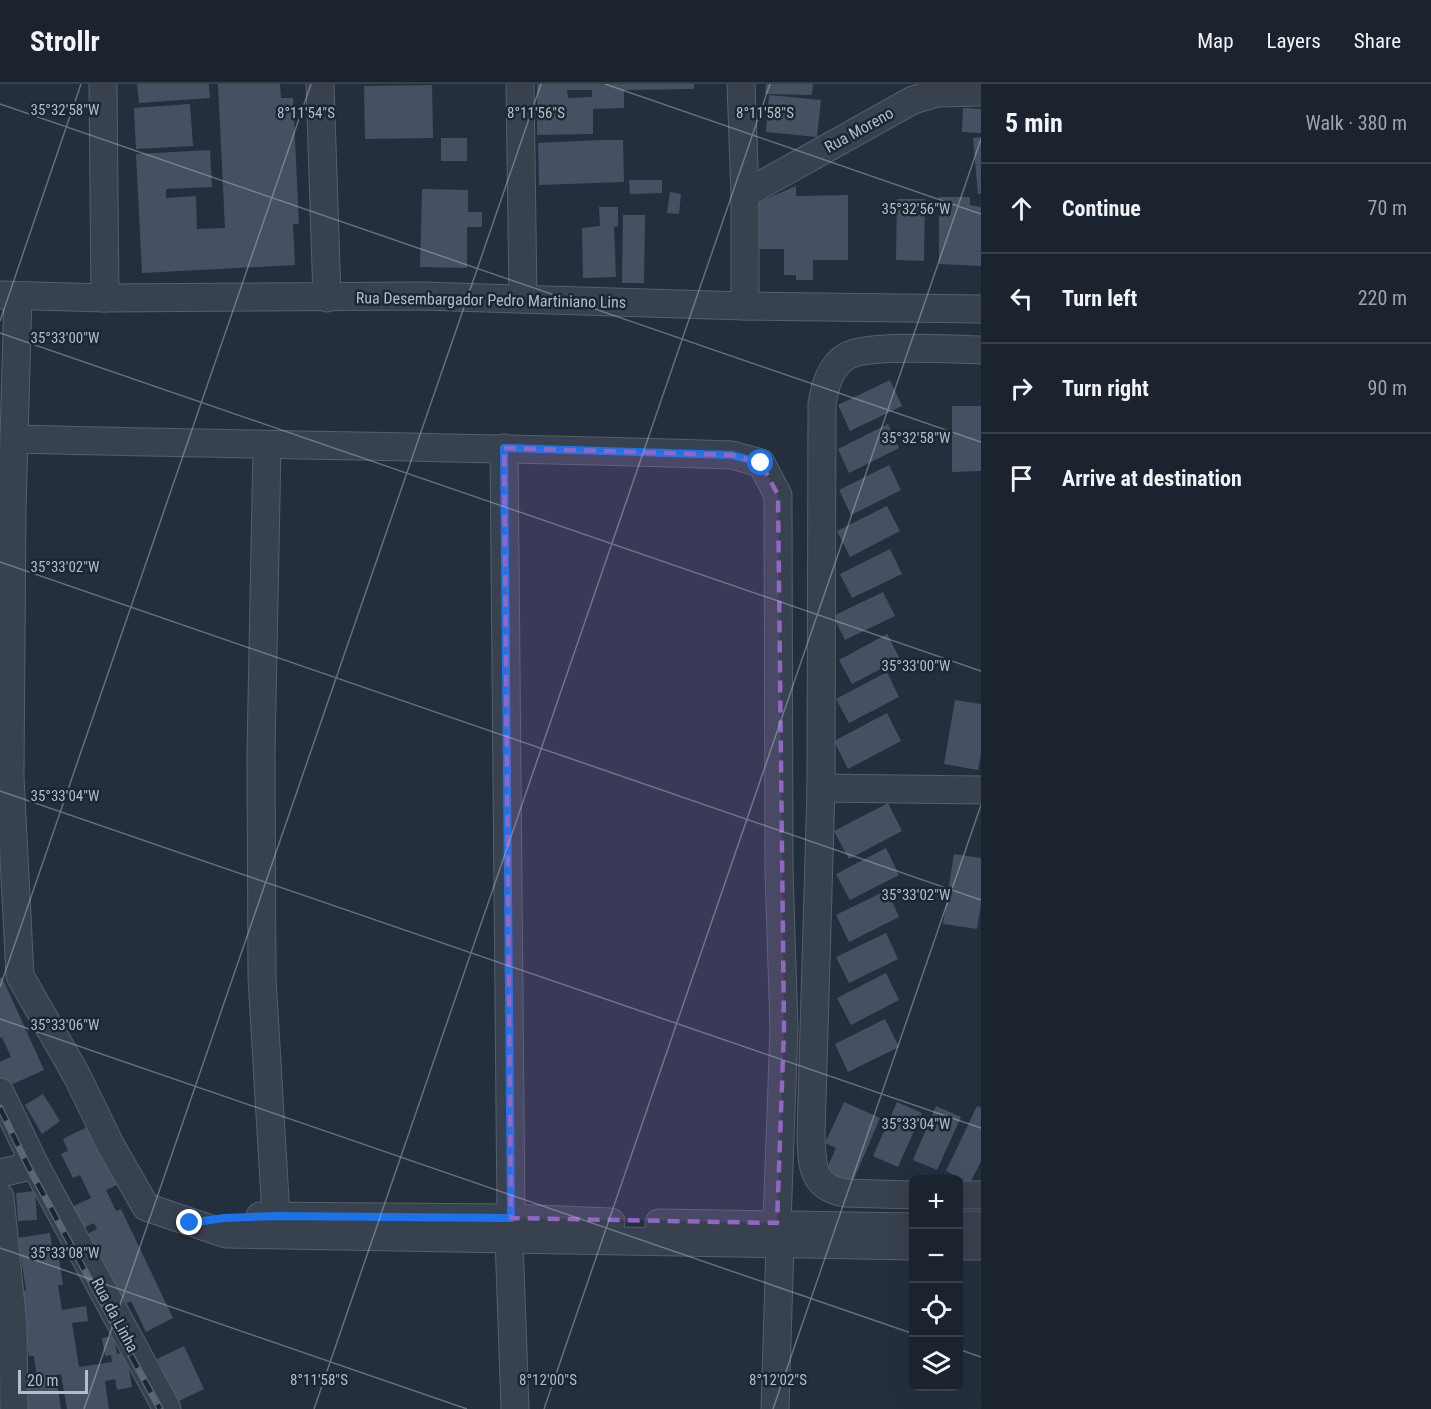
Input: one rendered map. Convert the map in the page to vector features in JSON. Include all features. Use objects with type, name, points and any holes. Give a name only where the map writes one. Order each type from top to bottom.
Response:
[{"type":"street","points":[[103,84],[105,298]]},
{"type":"street","points":[[320,84],[327,298]]},
{"type":"street","points":[[520,84],[523,298]]},
{"type":"street","points":[[741,84],[745,194],[745,306]]},
{"type":"street","name":"Rua Moreno","points":[[745,194],[913,100],[937,93],[981,92]]},
{"type":"street","points":[[9,295],[14,438],[10,777],[20,976],[77,1076],[111,1146],[146,1208],[190,1223],[224,1218],[274,1225],[510,1228],[626,1223],[779,1233],[909,1246]]},
{"type":"street","name":"Rua Desembargador Pedro Martiniano Lins","points":[[9,295],[105,298],[422,296],[745,306],[981,309]]},
{"type":"street","points":[[909,1195],[835,1191],[820,1180],[814,1170],[811,1136],[821,788],[821,415],[828,380],[841,360],[852,353],[908,348],[981,350]]},
{"type":"street","points":[[14,438],[267,446],[504,448],[732,455],[761,463],[778,495],[779,871],[784,1029],[775,1409]]},
{"type":"street","points":[[267,446],[261,753],[262,978],[274,1225]]},
{"type":"street","points":[[504,448],[510,1228],[515,1409]]},
{"type":"street","points":[[821,788],[981,790]]},
{"type":"street","name":"Rua da Linha","points":[[0,1092],[35,1165],[167,1409]]},
{"type":"street","points":[[0,1173],[35,1165]]},
{"type":"street","points":[[963,1195],[981,1196]]},
{"type":"street","points":[[0,1197],[14,1409]]},
{"type":"street","points":[[963,1226],[981,1225]]},
{"type":"street","points":[[779,1233],[909,1227]]},
{"type":"street","points":[[963,1246],[981,1246]]},
{"type":"highlighted area","points":[[504,448],[732,455],[761,463],[778,495],[784,1029],[777,1223],[511,1218]]},
{"type":"building","points":[[137,84],[209,84],[210,98],[139,103]]},
{"type":"building","points":[[218,84],[280,84],[281,98],[293,98],[299,224],[293,224],[295,265],[142,273],[136,154],[210,150],[212,187],[166,189],[166,198],[196,196],[197,229],[225,228]]},
{"type":"building","points":[[537,84],[694,84],[694,89],[624,90],[624,108],[593,109],[593,134],[537,135]],"holes":[[[567,90],[592,90],[592,97],[568,98]]]},
{"type":"building","points":[[766,84],[813,84],[812,95],[765,94]]},
{"type":"building","points":[[432,85],[433,138],[365,139],[364,86]]},
{"type":"building","points":[[769,95],[821,100],[817,137],[766,132]]},
{"type":"building","points":[[190,104],[193,146],[136,149],[134,108]]},
{"type":"building","points":[[963,108],[981,109],[981,133],[962,132]]},
{"type":"building","points":[[981,137],[981,194],[978,194],[973,138]]},
{"type":"building","points":[[441,138],[467,138],[467,161],[441,161]]},
{"type":"building","points":[[623,140],[624,182],[539,185],[538,143]]},
{"type":"building","points":[[629,180],[662,180],[662,193],[630,194]]},
{"type":"building","points":[[796,186],[796,196],[848,195],[848,260],[813,260],[813,280],[796,280],[796,275],[784,275],[784,249],[757,249],[756,203]]},
{"type":"building","points":[[422,189],[468,190],[468,212],[482,212],[482,227],[467,227],[467,268],[420,267]]},
{"type":"building","points":[[670,192],[681,194],[679,214],[667,213]]},
{"type":"building","points":[[939,197],[970,197],[970,205],[981,207],[981,266],[939,264]]},
{"type":"building","points":[[897,199],[925,199],[924,261],[896,260]]},
{"type":"building","points":[[599,207],[618,207],[618,226],[614,227],[616,277],[583,278],[582,228],[600,226]]},
{"type":"building","points":[[623,215],[645,215],[644,283],[622,283]]},
{"type":"building","points":[[890,380],[902,406],[850,431],[838,405]]},
{"type":"building","points":[[952,406],[981,406],[981,471],[952,472]]},
{"type":"building","points":[[888,424],[899,448],[849,473],[838,449]]},
{"type":"building","points":[[889,465],[901,490],[851,515],[839,490]]},
{"type":"building","points":[[887,506],[900,531],[850,557],[837,531]]},
{"type":"building","points":[[890,549],[902,574],[852,598],[840,574]]},
{"type":"building","points":[[883,592],[895,616],[845,640],[833,616]]},
{"type":"building","points":[[887,634],[900,659],[852,684],[839,660]]},
{"type":"building","points":[[887,672],[899,697],[849,723],[836,699]]},
{"type":"building","points":[[955,700],[981,704],[981,755],[978,770],[944,764]]},
{"type":"building","points":[[887,713],[901,741],[848,769],[834,741]]},
{"type":"building","points":[[888,803],[902,831],[849,859],[834,831]]},
{"type":"building","points":[[886,848],[899,875],[850,900],[836,874]]},
{"type":"building","points":[[954,854],[981,858],[981,904],[977,929],[943,924]]},
{"type":"building","points":[[887,890],[899,917],[849,942],[836,915]]},
{"type":"building","points":[[886,933],[898,959],[849,983],[836,957]]},
{"type":"building","points":[[886,973],[899,1000],[851,1025],[837,998]]},
{"type":"building","points":[[2,977],[44,1070],[4,1088],[0,1079],[0,1062],[11,1057],[2,1037],[0,1038],[0,978]]},
{"type":"building","points":[[885,1019],[899,1047],[848,1072],[835,1044]]},
{"type":"building","points":[[43,1094],[60,1121],[42,1134],[25,1105]]},
{"type":"building","points":[[844,1102],[880,1118],[851,1186],[824,1175],[836,1148],[825,1143]]},
{"type":"building","points":[[897,1102],[922,1113],[898,1167],[873,1156]]},
{"type":"building","points":[[936,1106],[961,1117],[937,1170],[913,1160]]},
{"type":"building","points":[[977,1106],[981,1108],[981,1161],[970,1183],[963,1180],[963,1175],[954,1175],[946,1171]]},
{"type":"building","points":[[91,1125],[119,1184],[106,1190],[116,1211],[121,1209],[173,1318],[146,1332],[131,1301],[114,1309],[87,1234],[97,1229],[94,1223],[77,1231],[67,1209],[91,1198],[80,1175],[73,1178],[61,1154],[68,1151],[63,1139]]},
{"type":"building","points":[[35,1191],[37,1220],[18,1221],[16,1193]]},
{"type":"building","points":[[50,1233],[53,1254],[58,1252],[63,1285],[58,1285],[62,1310],[86,1306],[88,1321],[72,1323],[79,1367],[112,1362],[111,1355],[105,1356],[102,1338],[114,1336],[117,1354],[126,1352],[132,1387],[117,1390],[115,1379],[105,1381],[109,1409],[67,1409],[61,1374],[56,1375],[61,1409],[25,1409],[20,1380],[37,1378],[34,1356],[29,1356],[19,1292],[26,1290],[18,1238]]},
{"type":"building","points":[[184,1346],[204,1389],[177,1402],[157,1359]]},
{"type":"railway","points":[[0,1108],[28,1166],[160,1409]]},
{"type":"route","points":[[190,1223],[224,1218],[276,1216],[511,1218],[504,448],[732,455],[761,463]]}]
